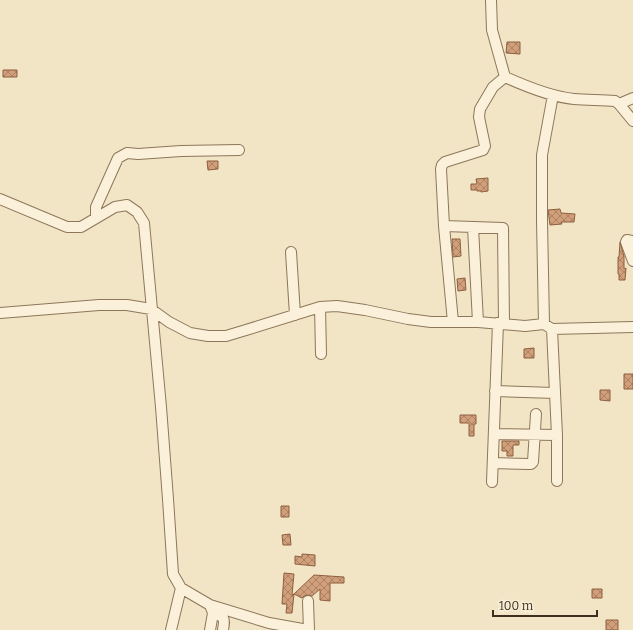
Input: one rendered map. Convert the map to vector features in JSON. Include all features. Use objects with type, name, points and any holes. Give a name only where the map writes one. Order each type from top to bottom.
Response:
[{"type":"street","points":[[491,0],[492,30],[505,77]]},
{"type":"street","points":[[505,77],[553,95],[573,99],[615,102],[619,104],[633,121]]},
{"type":"street","points":[[453,322],[444,226],[441,169],[445,162],[483,150],[485,146],[479,117],[480,109],[493,87],[505,77]]},
{"type":"street","points":[[553,95],[542,155],[542,220],[548,327],[555,393],[557,481]]},
{"type":"street","points":[[619,104],[633,98]]},
{"type":"street","points":[[96,218],[96,207],[118,158],[126,153],[138,154],[182,151],[239,150]]},
{"type":"street","points":[[0,199],[67,227],[81,227],[115,207],[127,205],[137,212],[144,223],[161,407],[173,574],[181,588],[224,618],[225,621],[223,630]]},
{"type":"street","points":[[444,226],[503,228],[501,323],[495,391],[492,482]]},
{"type":"street","points":[[473,227],[478,322]]},
{"type":"street","points":[[633,241],[627,240],[626,242],[633,261]]},
{"type":"street","points":[[291,252],[296,315]]},
{"type":"street","points":[[0,313],[100,305],[127,305],[151,309],[169,322],[190,333],[208,336],[226,336],[320,307],[337,306],[431,322],[478,322],[548,327],[633,328]]},
{"type":"street","points":[[320,307],[321,354]]},
{"type":"street","points":[[495,391],[555,393]]},
{"type":"street","points":[[493,463],[531,464],[536,414]]},
{"type":"street","points":[[494,434],[557,435]]},
{"type":"street","points":[[171,630],[181,588]]},
{"type":"street","points":[[212,609],[269,623],[308,630],[308,601]]},
{"type":"street","points":[[210,630],[212,609]]},
{"type":"building","points":[[507,42],[520,42],[520,54],[506,53]]},
{"type":"building","points":[[3,70],[17,70],[17,77],[3,77]]},
{"type":"building","points":[[207,161],[218,161],[218,169],[208,170]]},
{"type":"building","points":[[488,178],[488,191],[481,192],[471,190],[471,184],[477,184],[476,179]]},
{"type":"building","points":[[560,209],[561,213],[575,214],[574,222],[561,222],[562,224],[550,225],[548,210]]},
{"type":"building","points":[[452,239],[460,239],[461,256],[453,257]]},
{"type":"building","points":[[620,242],[624,256],[624,269],[626,268],[625,280],[619,280],[618,274]]},
{"type":"building","points":[[465,278],[466,290],[458,291],[457,279]]},
{"type":"building","points":[[534,348],[534,358],[524,358],[524,349]]},
{"type":"building","points":[[624,374],[633,374],[633,389],[624,389]]},
{"type":"building","points":[[600,390],[610,390],[610,401],[600,400]]},
{"type":"building","points":[[460,415],[476,415],[474,436],[469,436],[469,423],[460,423]]},
{"type":"building","points":[[502,441],[519,441],[519,445],[513,445],[513,456],[507,456],[507,451],[502,451]]},
{"type":"building","points":[[281,506],[289,506],[289,517],[281,517]]},
{"type":"building","points":[[290,534],[291,545],[283,545],[282,535]]},
{"type":"building","points":[[302,554],[315,555],[315,566],[295,564],[295,556],[302,557]]},
{"type":"building","points":[[284,573],[294,574],[292,613],[286,613],[287,604],[282,604]]},
{"type":"building","points":[[314,575],[344,577],[344,583],[330,583],[330,601],[320,600],[320,589],[312,596],[307,595],[302,598],[294,594]]},
{"type":"building","points":[[592,589],[602,589],[602,598],[592,598]]},
{"type":"building","points":[[606,620],[618,620],[618,630],[606,630]]}]
